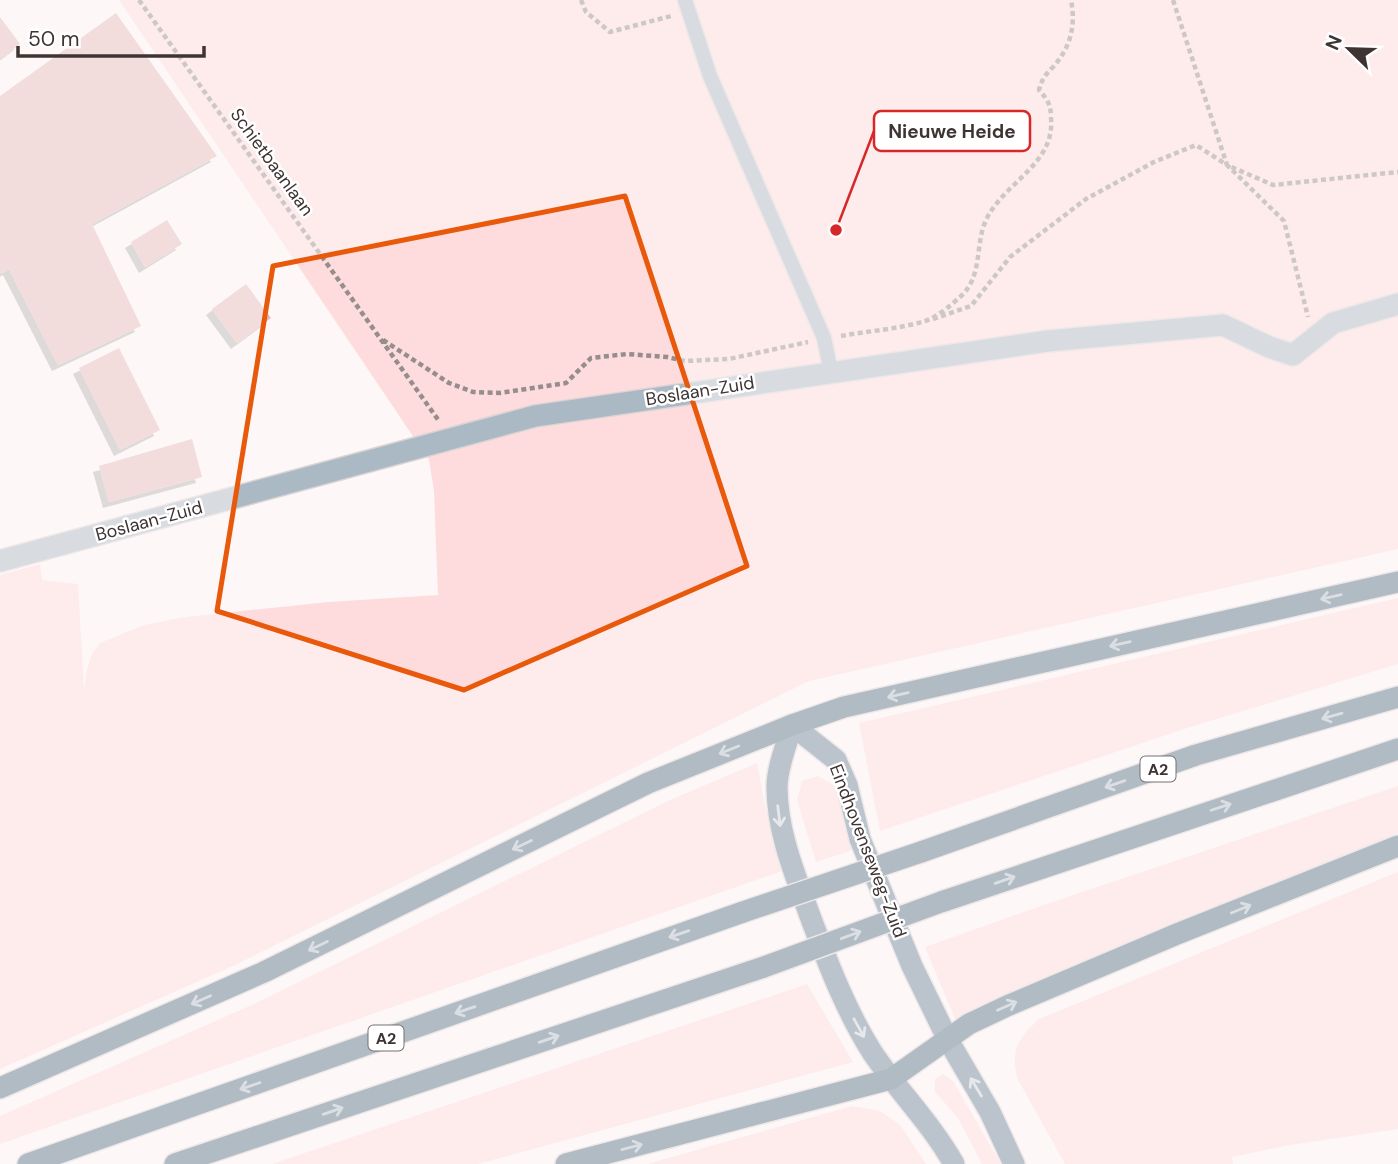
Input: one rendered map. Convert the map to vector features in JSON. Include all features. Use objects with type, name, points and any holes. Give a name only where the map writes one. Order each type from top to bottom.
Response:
[{"type":"highway","points":[[0,1088],[264,972],[648,783],[792,725],[844,707],[1398,582]]},
{"type":"highway","name":"A2","points":[[27,1164],[1196,755],[1398,697]]},
{"type":"highway","points":[[175,1164],[764,967],[940,902],[1398,749]]},
{"type":"highway","points":[[566,1164],[891,1079],[969,1024],[1007,1006],[1177,934],[1398,846]]},
{"type":"main road","name":"Eindhovenseweg-Zuid","points":[[792,725],[836,760],[846,785],[860,839],[912,966],[948,1040],[990,1112],[1014,1164]]},
{"type":"main road","points":[[792,725],[776,785],[779,823],[791,866],[838,990],[872,1051],[891,1079],[924,1118],[954,1164]]},
{"type":"street","name":"Boslaan-Zuid","points":[[0,561],[535,416],[1048,341],[1223,325],[1269,347],[1293,355],[1334,323],[1398,304]]},
{"type":"lane","points":[[687,6],[710,76],[824,338],[831,372]]},
{"type":"path","name":"Schietbaanlaan","points":[[139,0],[452,439]]},
{"type":"path","points":[[582,0],[586,12],[610,32],[687,6]]},
{"type":"path","points":[[1173,0],[1227,165],[1284,221],[1314,338]]},
{"type":"path","points":[[928,321],[971,306],[1010,257],[1086,199],[1154,162],[1196,145],[1227,165],[1273,185],[1398,173]]},
{"type":"highlighted area","points":[[625,196],[747,566],[464,690],[217,611],[273,266]]},
{"type":"shaded area","points":[[119,0],[1398,0],[1398,549],[809,681],[235,965],[0,1069],[0,575],[40,564],[42,580],[78,584],[84,690],[92,654],[100,643],[144,625],[185,617],[329,602],[438,595],[434,491],[429,460]]},
{"type":"shaded area","points":[[1398,598],[1398,664],[1187,728],[880,831],[859,723]]},
{"type":"shaded area","points":[[757,763],[769,826],[785,870],[0,1144],[0,1116],[254,1004],[670,800]]},
{"type":"shaded area","points":[[818,776],[837,787],[856,849],[816,862],[797,800],[802,781]]},
{"type":"shaded area","points":[[1398,786],[1398,833],[956,1021],[925,947]]},
{"type":"shaded area","points":[[1398,872],[1398,1129],[1290,1145],[1232,1157],[1233,1164],[1065,1164],[1017,1078],[1015,1068],[1016,1052],[1021,1038],[1039,1019]]},
{"type":"shaded area","points":[[807,984],[853,1062],[478,1164],[272,1164]]},
{"type":"shaded area","points":[[943,1074],[953,1081],[1001,1164],[982,1164],[958,1118],[935,1092],[935,1079]]},
{"type":"shaded area","points":[[852,1106],[880,1111],[900,1125],[926,1164],[647,1164]]},
{"type":"building","points":[[116,13],[217,156],[92,224],[141,326],[58,365],[9,269],[0,274],[0,96]]},
{"type":"building","points":[[0,17],[20,44],[0,59]]},
{"type":"building","points":[[167,220],[182,244],[145,267],[131,242]]},
{"type":"building","points":[[246,284],[271,318],[237,343],[212,309]]},
{"type":"building","points":[[119,348],[160,430],[120,450],[79,368]]},
{"type":"building","points":[[192,439],[202,477],[109,502],[99,466]]},
{"type":"place","name":"Nieuwe Heide","points":[[836,230]]}]
